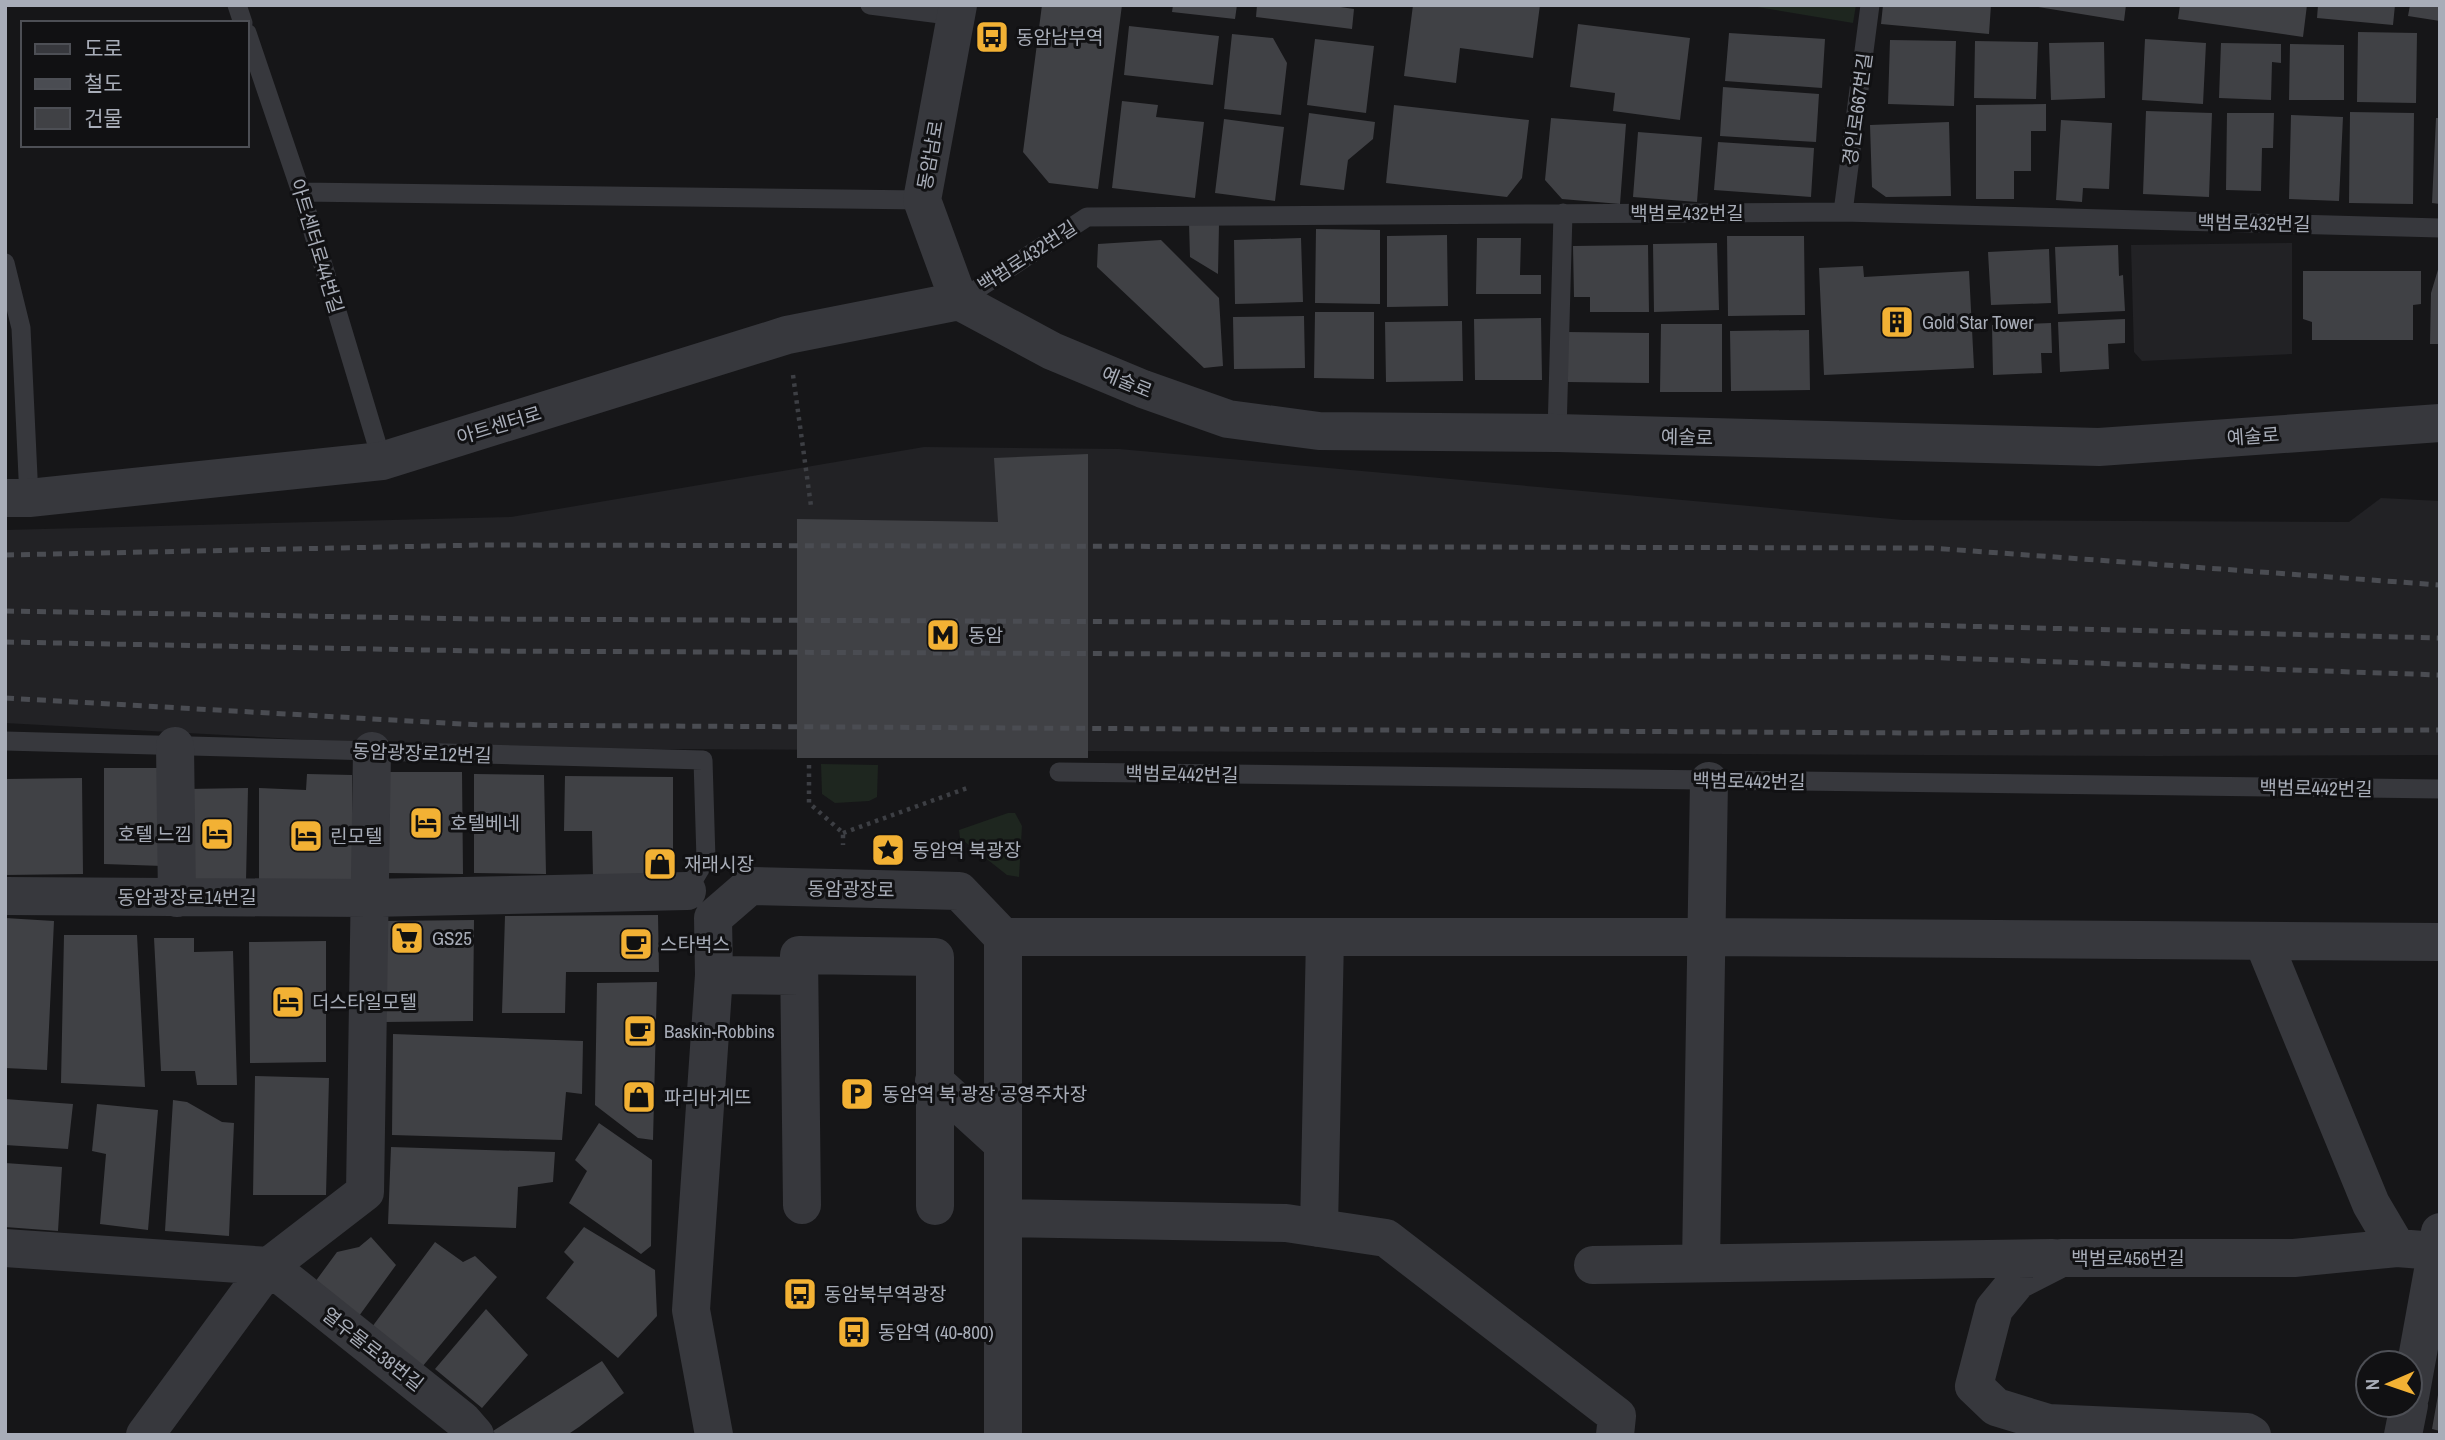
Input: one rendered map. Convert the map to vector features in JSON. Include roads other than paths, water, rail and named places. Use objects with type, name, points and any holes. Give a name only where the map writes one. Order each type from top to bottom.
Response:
[{"type":"street","name":"동암남로","points":[[957,11],[922,200],[959,301]]},
{"type":"street","name":"아트센터로","points":[[17,498],[382,461],[787,335],[959,301]]},
{"type":"street","name":"예술로","points":[[959,301],[1052,351],[1143,389],[1228,419],[1319,431],[1556,433],[2099,447],[2440,423]]},
{"type":"street","points":[[175,746],[177,898]]},
{"type":"street","points":[[149,1429],[269,1266],[365,1192],[372,751]]},
{"type":"street","points":[[1701,1263],[1709,781]]},
{"type":"street","name":"동암광장로","points":[[713,919],[750,886],[959,891],[1003,937]]},
{"type":"street","name":"동암광장로14번길","points":[[5,897],[369,898],[687,891]]},
{"type":"street","points":[[713,919],[714,975],[691,1310],[714,1435]]},
{"type":"street","points":[[1003,1435],[1003,937],[1707,937],[2440,942]]},
{"type":"street","points":[[1319,1228],[1325,937]]},
{"type":"street","points":[[2263,941],[2371,1204],[2398,1248]]},
{"type":"street","points":[[802,1205],[799,955],[935,957],[934,1206]]},
{"type":"street","points":[[714,975],[799,976]]},
{"type":"street","points":[[934,1081],[1003,1144]]},
{"type":"street","points":[[1004,1219],[1286,1223],[1386,1238],[1617,1416],[1615,1435]]},
{"type":"street","points":[[2419,1349],[2438,1241]]},
{"type":"street","name":"백범로456번길","points":[[2252,1435],[2247,1432],[2048,1423],[1996,1407],[1974,1387],[1994,1309],[2018,1280],[2061,1258],[2294,1258],[2398,1248],[2438,1241]]},
{"type":"street","points":[[5,1248],[269,1266]]},
{"type":"street","points":[[1593,1265],[2061,1258]]},
{"type":"street","name":"열우물로38번길","points":[[269,1266],[462,1420],[475,1435]]},
{"type":"lane","points":[[870,5],[957,11]]},
{"type":"lane","name":"경인로667번길","points":[[1843,212],[1870,5]]},
{"type":"lane","name":"아트센터로44번길","points":[[248,36],[301,192],[382,461]]},
{"type":"lane","points":[[301,192],[922,200]]},
{"type":"lane","name":"백범로432번길","points":[[959,301],[1087,216],[1843,212],[2440,228]]},
{"type":"lane","points":[[1556,433],[1563,213]]},
{"type":"lane","name":"아트센터로","points":[[5,263],[21,328],[17,498]]},
{"type":"lane","name":"동암광장로12번길","points":[[5,741],[703,760],[706,859],[687,891]]},
{"type":"lane","name":"백범로442번길","points":[[1059,772],[2440,789]]},
{"type":"lane","points":[[687,891],[699,908],[713,919]]},
{"type":"railway","points":[[5,555],[481,545],[1931,548],[2440,585]]},
{"type":"railway","points":[[5,611],[480,619],[1917,625],[2440,638]]},
{"type":"railway","points":[[5,642],[479,651],[1916,657],[2440,675]]},
{"type":"railway","points":[[5,698],[480,725],[1920,733],[2440,730]]},
{"type":"place","name":"동암남부역","points":[[992,37]]},
{"type":"place","name":"Gold Star Tower","points":[[1897,322]]},
{"type":"place","name":"동암","points":[[943,635]]},
{"type":"place","name":"호텔베네","points":[[426,823]]},
{"type":"place","name":"호텔 느낌","points":[[217,834]]},
{"type":"place","name":"린모텔","points":[[306,836]]},
{"type":"place","name":"동암역 북광장","points":[[888,850]]},
{"type":"place","name":"재래시장","points":[[660,864]]},
{"type":"place","name":"GS25","points":[[407,938]]},
{"type":"place","name":"스타벅스","points":[[636,944]]},
{"type":"place","name":"더스타일모텔","points":[[288,1002]]},
{"type":"place","name":"Baskin-Robbins","points":[[640,1031]]},
{"type":"place","name":"동암역 북 광장 공영주차장","points":[[857,1094]]},
{"type":"place","name":"파리바게뜨","points":[[639,1097]]},
{"type":"place","name":"동암북부역광장","points":[[800,1294]]},
{"type":"place","name":"동암역 (40-800)","points":[[854,1332]]}]
